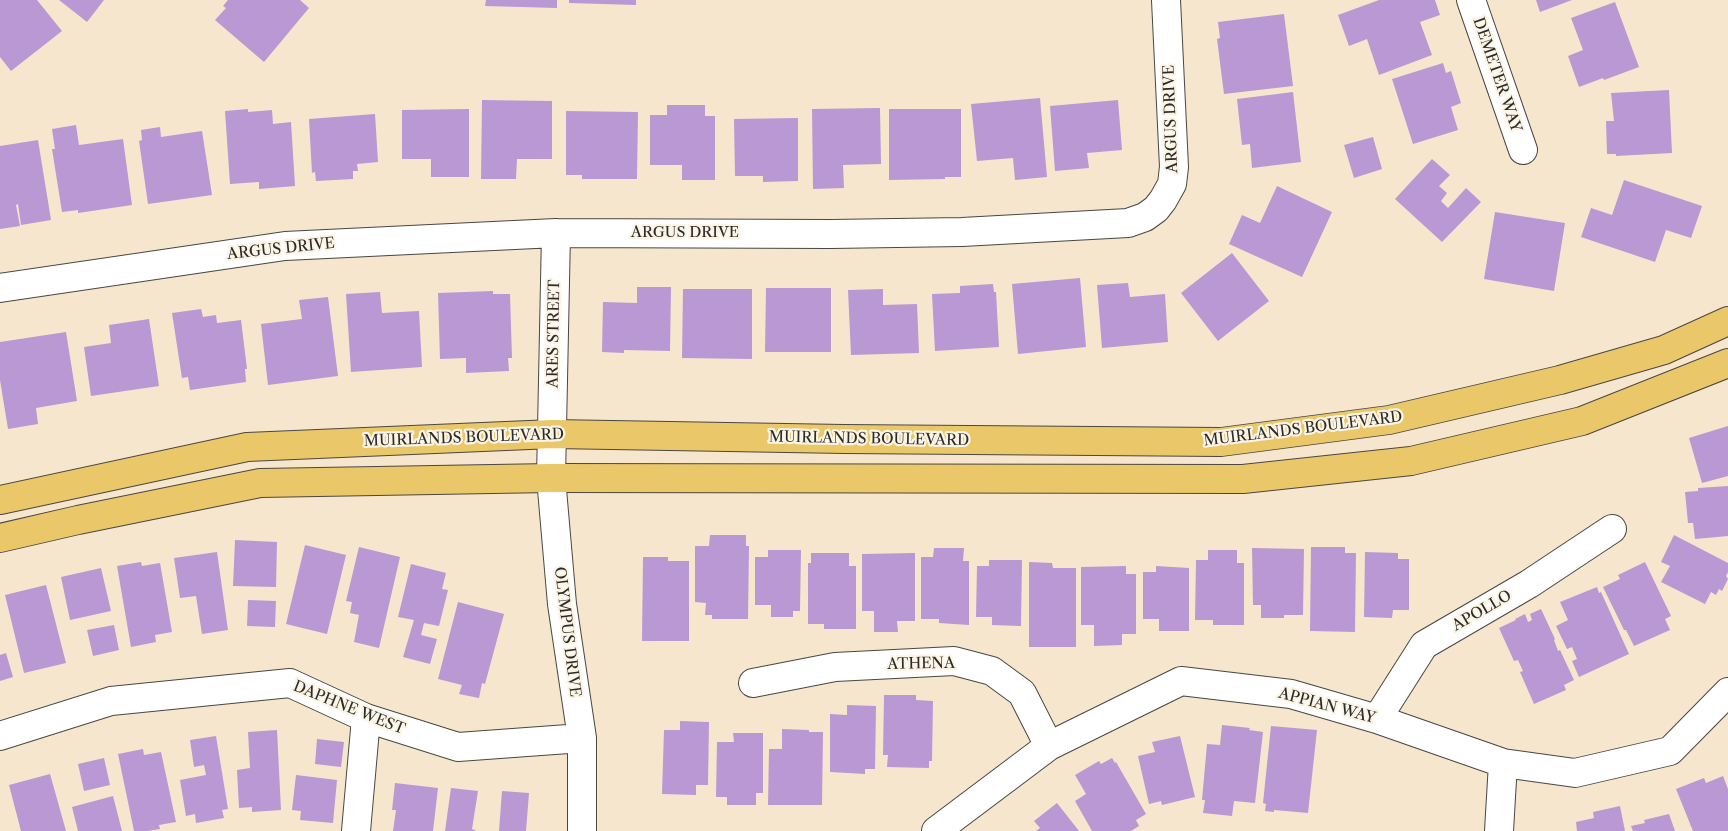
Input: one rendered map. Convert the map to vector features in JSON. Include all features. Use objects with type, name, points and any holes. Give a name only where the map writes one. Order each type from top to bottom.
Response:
[{"type":"main road","name":"MUIRLANDS BOULEVARD","points":[[0,500],[246,447],[553,434],[844,439],[1221,442],[1389,420],[1560,380],[1664,350],[1728,321]]},
{"type":"main road","points":[[0,538],[260,483],[551,478],[1243,479],[1411,461],[1582,421],[1728,363]]},
{"type":"street","name":"ARGUS DRIVE","points":[[0,288],[285,246],[556,233],[831,234],[962,232],[1128,223],[1145,217],[1156,209],[1164,200],[1172,184],[1174,167],[1166,0]]},
{"type":"street","name":"DEMETER WAY","points":[[1471,0],[1523,150]]},
{"type":"street","name":"ARES STREET","points":[[553,434],[556,233]]},
{"type":"street","name":"OLYMPUS DRIVE","points":[[553,434],[551,478],[562,604],[582,738],[582,831]]},
{"type":"street","name":"APOLLO","points":[[1377,719],[1424,645],[1529,584],[1612,529]]},
{"type":"street","name":"ATHENA","points":[[753,683],[835,667],[954,661],[992,671],[1022,693],[1048,746]]},
{"type":"street","name":"APPIAN WAY","points":[[936,831],[1048,746],[1181,681],[1291,694],[1377,719],[1503,762],[1575,773],[1670,752],[1728,692]]},
{"type":"street","name":"DAPHNE WEST","points":[[0,736],[111,701],[290,683],[366,718],[458,747],[582,738]]},
{"type":"street","points":[[356,831],[366,718]]},
{"type":"street","points":[[1499,831],[1503,762]]},
{"type":"building","points":[[0,0],[37,0],[62,31],[11,71],[0,57]]},
{"type":"building","points":[[59,0],[104,0],[87,22]]},
{"type":"building","points":[[228,0],[300,0],[309,8],[264,62],[215,20],[226,8],[223,6]]},
{"type":"building","points":[[486,0],[557,0],[557,8],[485,6]]},
{"type":"building","points":[[569,0],[636,0],[636,5],[569,3]]},
{"type":"building","points":[[1379,0],[1435,0],[1440,15],[1420,22],[1432,55],[1379,75],[1367,39],[1349,46],[1338,15]]},
{"type":"building","points":[[1536,0],[1572,0],[1540,12]]},
{"type":"building","points":[[1615,2],[1639,67],[1579,87],[1568,56],[1583,50],[1571,18]]},
{"type":"building","points":[[1284,14],[1293,86],[1224,94],[1217,39],[1220,38],[1218,22]]},
{"type":"building","points":[[1443,63],[1446,73],[1451,71],[1461,103],[1451,107],[1458,130],[1413,144],[1392,79]]},
{"type":"building","points":[[1669,90],[1672,153],[1616,156],[1616,154],[1607,154],[1606,121],[1614,121],[1611,93]]},
{"type":"building","points":[[1293,92],[1301,162],[1252,168],[1250,144],[1242,145],[1237,99]]},
{"type":"building","points":[[1040,98],[1047,177],[1015,180],[1013,158],[977,161],[971,104]]},
{"type":"building","points":[[482,100],[552,101],[552,159],[517,159],[516,179],[481,179]]},
{"type":"building","points":[[1118,100],[1122,150],[1087,153],[1089,168],[1055,171],[1050,106]]},
{"type":"building","points":[[667,105],[705,105],[705,116],[715,116],[715,180],[682,180],[682,165],[650,165],[650,115],[667,115]]},
{"type":"building","points":[[880,108],[881,164],[843,165],[844,188],[813,189],[812,109]]},
{"type":"building","points":[[248,109],[248,112],[272,110],[273,124],[291,122],[295,186],[259,189],[259,182],[230,184],[225,111]]},
{"type":"building","points":[[469,109],[469,177],[431,177],[431,159],[402,159],[402,110]]},
{"type":"building","points":[[889,109],[961,109],[961,177],[889,180]]},
{"type":"building","points":[[566,111],[638,112],[637,179],[582,179],[582,175],[566,175]]},
{"type":"building","points":[[375,114],[378,162],[357,164],[358,171],[353,171],[353,179],[316,181],[315,172],[312,173],[309,119]]},
{"type":"building","points":[[798,118],[798,181],[763,182],[763,176],[735,176],[734,119]]},
{"type":"building","points":[[76,125],[79,145],[123,139],[132,205],[78,213],[78,210],[62,212],[52,149],[55,149],[52,129]]},
{"type":"building","points":[[160,127],[161,137],[202,131],[212,195],[148,204],[139,141],[142,140],[141,130]]},
{"type":"building","points":[[1373,137],[1382,169],[1354,178],[1344,145]]},
{"type":"building","points":[[38,140],[51,220],[21,225],[18,204],[16,205],[20,226],[0,229],[0,146]]},
{"type":"building","points":[[1432,159],[1450,175],[1439,186],[1447,193],[1441,201],[1448,208],[1466,188],[1481,202],[1442,242],[1395,199]]},
{"type":"building","points":[[1624,180],[1702,206],[1691,238],[1666,230],[1655,262],[1581,237],[1591,208],[1612,215]]},
{"type":"building","points":[[1277,186],[1332,212],[1302,277],[1229,244],[1242,215],[1260,223]]},
{"type":"building","points":[[1495,212],[1565,223],[1554,291],[1484,279]]},
{"type":"building","points":[[1232,253],[1269,301],[1218,341],[1181,293]]},
{"type":"building","points":[[1080,278],[1086,347],[1018,354],[1012,284]]},
{"type":"building","points":[[1128,283],[1130,297],[1165,294],[1168,342],[1102,348],[1097,285]]},
{"type":"building","points":[[993,284],[994,292],[996,292],[999,347],[935,351],[932,294],[960,293],[960,286]]},
{"type":"building","points":[[637,287],[671,287],[670,351],[624,350],[624,353],[602,352],[603,302],[637,303]]},
{"type":"building","points":[[766,288],[831,288],[831,352],[765,352]]},
{"type":"building","points":[[683,289],[752,289],[752,359],[682,358]]},
{"type":"building","points":[[883,289],[883,305],[917,304],[919,353],[851,355],[848,290]]},
{"type":"building","points":[[493,291],[493,294],[510,294],[512,358],[508,358],[509,371],[466,373],[466,358],[440,359],[438,293]]},
{"type":"building","points":[[380,292],[382,313],[419,311],[422,367],[351,372],[346,294]]},
{"type":"building","points":[[328,297],[338,376],[268,385],[261,324],[302,319],[299,300]]},
{"type":"building","points":[[201,309],[203,317],[216,315],[217,323],[241,320],[247,369],[245,369],[246,382],[190,390],[188,377],[182,378],[172,313]]},
{"type":"building","points":[[149,319],[159,386],[91,396],[84,347],[111,343],[109,325]]},
{"type":"building","points":[[66,332],[77,401],[36,408],[38,424],[8,429],[0,380],[0,342]]},
{"type":"building","points":[[1728,426],[1728,476],[1702,483],[1689,438]]},
{"type":"building","points":[[1728,486],[1728,536],[1695,539],[1693,523],[1688,523],[1685,492],[1698,491],[1698,488]]},
{"type":"building","points":[[710,535],[746,535],[746,546],[749,546],[748,619],[712,619],[712,615],[705,615],[706,603],[695,602],[695,546],[709,546]]},
{"type":"building","points":[[1674,535],[1728,563],[1726,576],[1728,579],[1722,591],[1719,589],[1716,595],[1711,592],[1705,604],[1661,582],[1670,566],[1661,562]]},
{"type":"building","points":[[235,540],[277,542],[276,587],[233,586]]},
{"type":"building","points":[[305,545],[346,555],[327,634],[286,624]]},
{"type":"building","points":[[359,547],[400,557],[379,648],[354,642],[359,615],[350,613],[352,602],[346,601]]},
{"type":"building","points":[[1311,547],[1345,547],[1345,553],[1356,553],[1355,632],[1310,631]]},
{"type":"building","points":[[934,548],[964,548],[963,561],[969,561],[969,625],[939,623],[939,619],[921,619],[921,557],[933,557]]},
{"type":"building","points":[[1252,548],[1304,549],[1303,615],[1284,615],[1284,618],[1261,618],[1261,605],[1253,605]]},
{"type":"building","points":[[768,550],[801,550],[800,611],[793,611],[793,617],[771,617],[771,605],[755,605],[755,557],[768,557]]},
{"type":"building","points":[[1208,550],[1237,550],[1237,563],[1244,563],[1244,625],[1213,625],[1213,620],[1195,620],[1196,560],[1208,560]]},
{"type":"building","points":[[217,552],[228,630],[202,634],[196,596],[180,598],[174,558]]},
{"type":"building","points":[[1365,552],[1398,553],[1398,559],[1409,559],[1409,610],[1393,610],[1392,618],[1364,617]]},
{"type":"building","points":[[811,553],[849,553],[849,566],[856,566],[856,629],[824,629],[824,624],[808,624],[808,563],[811,563]]},
{"type":"building","points":[[915,553],[915,621],[897,621],[898,632],[874,632],[874,611],[862,611],[862,554]]},
{"type":"building","points":[[643,557],[668,557],[668,561],[689,561],[689,641],[642,641]]},
{"type":"building","points":[[989,560],[1022,560],[1021,626],[992,625],[992,617],[976,617],[977,566],[989,566]]},
{"type":"building","points":[[141,562],[142,566],[160,563],[172,632],[155,635],[156,642],[131,647],[117,566]]},
{"type":"building","points":[[1029,562],[1052,563],[1053,568],[1076,568],[1076,647],[1029,647]]},
{"type":"building","points":[[1645,562],[1671,616],[1665,619],[1670,630],[1634,646],[1603,587],[1620,579],[1618,575]]},
{"type":"building","points":[[411,564],[446,573],[442,589],[448,590],[439,626],[424,623],[421,635],[437,639],[430,664],[403,657],[414,620],[398,617]]},
{"type":"building","points":[[1126,566],[1126,574],[1136,574],[1136,634],[1122,634],[1122,645],[1094,646],[1094,625],[1081,625],[1081,567]]},
{"type":"building","points":[[1156,566],[1189,568],[1189,631],[1159,631],[1159,619],[1143,619],[1143,572],[1156,572]]},
{"type":"building","points":[[101,568],[111,611],[70,620],[61,577]]},
{"type":"building","points":[[46,585],[66,663],[24,673],[5,595]]},
{"type":"building","points":[[1597,587],[1629,654],[1579,677],[1572,661],[1577,659],[1572,647],[1567,649],[1556,626],[1568,620],[1560,602]]},
{"type":"building","points":[[248,600],[276,601],[275,627],[247,626]]},
{"type":"building","points":[[458,602],[504,614],[485,684],[482,683],[479,698],[459,694],[462,685],[438,679]]},
{"type":"building","points":[[1541,609],[1555,639],[1558,651],[1560,650],[1574,680],[1564,685],[1566,690],[1534,704],[1520,672],[1523,671],[1518,660],[1514,661],[1499,628],[1525,614],[1528,622],[1532,620],[1530,614]]},
{"type":"building","points":[[114,625],[119,650],[93,656],[87,630]]},
{"type":"building","points":[[6,653],[13,677],[0,681],[0,655]]},
{"type":"building","points":[[884,695],[916,695],[916,700],[933,701],[932,761],[929,761],[929,768],[887,767],[888,755],[883,755]]},
{"type":"building","points":[[847,705],[876,706],[875,769],[865,769],[865,774],[830,772],[830,714],[847,715]]},
{"type":"building","points":[[680,721],[709,722],[708,785],[696,785],[696,795],[662,794],[664,730],[680,730]]},
{"type":"building","points":[[1222,725],[1250,728],[1249,730],[1263,732],[1255,803],[1234,801],[1232,816],[1203,813],[1205,800],[1202,800],[1207,744],[1220,745]]},
{"type":"building","points":[[1271,726],[1317,730],[1308,813],[1265,811],[1266,804],[1263,803]]},
{"type":"building","points":[[782,729],[823,732],[822,805],[768,805],[769,749],[782,749]]},
{"type":"building","points":[[277,730],[281,810],[252,812],[252,807],[239,808],[237,770],[250,768],[248,732]]},
{"type":"building","points":[[733,733],[763,733],[763,793],[756,793],[756,805],[727,805],[727,797],[716,797],[717,742],[734,742]]},
{"type":"building","points":[[216,736],[228,809],[222,810],[224,818],[196,823],[195,814],[186,816],[180,780],[206,775],[204,765],[194,767],[190,740]]},
{"type":"building","points":[[1180,736],[1195,797],[1162,805],[1161,801],[1149,804],[1138,756],[1155,752],[1152,742]]},
{"type":"building","points":[[317,739],[344,742],[341,767],[315,764]]},
{"type":"building","points":[[143,749],[144,755],[161,752],[176,822],[159,825],[160,829],[134,831],[118,754]]},
{"type":"building","points":[[104,758],[110,785],[84,791],[78,764]]},
{"type":"building","points":[[1112,758],[1146,814],[1136,820],[1139,826],[1131,831],[1092,831],[1075,801],[1086,794],[1075,775],[1099,761],[1101,764]]},
{"type":"building","points":[[50,774],[66,831],[21,831],[9,785]]},
{"type":"building","points":[[296,775],[337,780],[333,823],[300,820],[301,811],[292,810]]},
{"type":"building","points":[[1723,776],[1728,789],[1728,831],[1693,831],[1676,789],[1704,778],[1706,783]]},
{"type":"building","points":[[395,783],[438,788],[433,831],[393,831],[396,810],[392,810]]},
{"type":"building","points":[[451,788],[478,791],[472,829],[477,831],[445,831]]},
{"type":"building","points":[[502,791],[529,793],[526,831],[499,831]]},
{"type":"building","points":[[113,796],[122,831],[78,831],[72,807]]},
{"type":"building","points":[[1057,803],[1079,831],[1036,831],[1040,828],[1034,821]]},
{"type":"building","points":[[1620,806],[1625,831],[1577,831],[1576,822],[1594,818],[1593,812]]},
{"type":"building","points":[[1669,814],[1675,831],[1633,831],[1631,826],[1645,823],[1644,820]]}]
